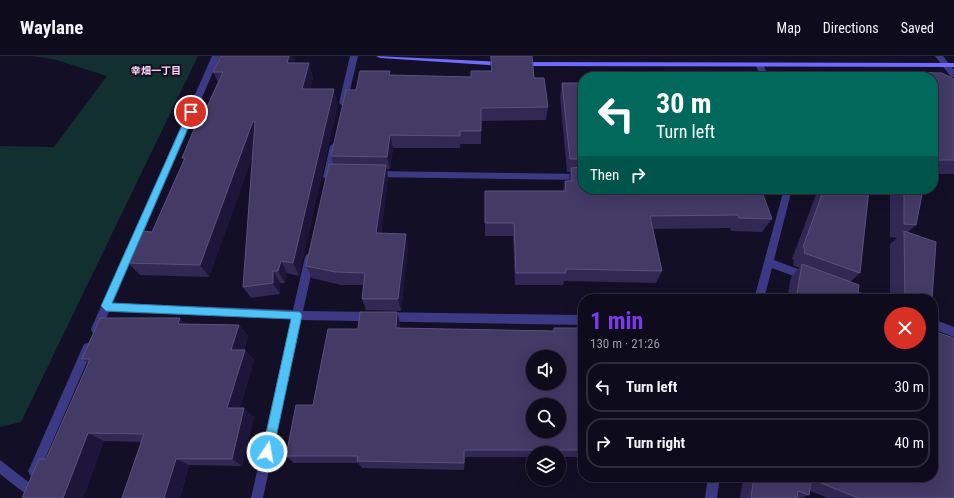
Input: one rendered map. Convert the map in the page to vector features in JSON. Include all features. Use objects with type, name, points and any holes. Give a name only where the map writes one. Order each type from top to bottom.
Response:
[{"type":"street","points":[[0,466],[25,493],[216,56]]},
{"type":"street","points":[[341,115],[354,56]]},
{"type":"street","points":[[380,56],[480,63],[760,66],[950,65]]},
{"type":"street","points":[[939,56],[950,65],[954,75]]},
{"type":"street","points":[[760,66],[763,72]]},
{"type":"street","points":[[325,188],[332,173],[336,137]]},
{"type":"street","points":[[368,174],[578,177]]},
{"type":"street","points":[[760,294],[787,194]]},
{"type":"street","points":[[257,498],[312,248]]},
{"type":"street","points":[[768,262],[818,281]]},
{"type":"street","points":[[832,286],[854,294]]},
{"type":"street","points":[[106,306],[297,315],[578,320]]},
{"type":"street","points":[[938,326],[954,332]]},
{"type":"street","points":[[711,498],[713,482]]},
{"type":"green space","points":[[31,56],[198,56],[21,422],[0,427],[0,146],[54,147],[107,76],[53,59]]},
{"type":"building","points":[[221,56],[289,56],[287,63],[309,63],[302,89],[334,89],[293,263],[281,261],[278,271],[273,271],[273,283],[243,287],[255,122],[253,121],[200,265],[128,263],[143,231],[152,232],[185,158],[182,158],[195,127],[198,127],[223,72],[213,72]]},
{"type":"building","points":[[491,56],[532,56],[534,78],[544,78],[548,107],[481,108],[481,131],[460,131],[460,136],[390,135],[387,157],[331,156],[346,90],[356,90],[360,71],[390,71],[389,75],[471,77],[471,71],[492,71]]},
{"type":"building","points":[[938,73],[942,73],[954,79],[954,160],[938,160]]},
{"type":"building","points":[[562,83],[578,83],[578,159],[570,159]]},
{"type":"building","points":[[329,164],[386,165],[376,233],[406,234],[398,299],[362,299],[365,273],[336,272],[306,266]]},
{"type":"building","points":[[578,167],[578,194],[763,194],[772,219],[739,218],[738,215],[650,216],[662,271],[566,269],[566,273],[516,273],[514,223],[485,223],[485,191],[566,191],[565,181],[572,181],[571,168]]},
{"type":"building","points":[[822,194],[868,194],[860,273],[804,253],[805,248],[803,247]]},
{"type":"building","points":[[904,194],[922,194],[916,225],[904,224]]},
{"type":"building","points":[[904,231],[936,242],[932,294],[905,294]]},
{"type":"building","points":[[802,264],[859,285],[858,294],[797,294]]},
{"type":"building","points":[[360,312],[397,312],[396,328],[554,331],[554,328],[578,328],[578,450],[566,450],[566,446],[526,446],[526,450],[464,450],[464,463],[357,461],[358,456],[286,456],[296,405],[313,405],[328,329],[358,329]]},
{"type":"building","points":[[100,318],[180,318],[178,324],[239,325],[231,350],[245,350],[227,408],[244,408],[232,459],[176,459],[164,498],[122,498],[144,434],[88,433],[63,498],[22,498],[39,459],[46,459],[90,359],[82,359]]},
{"type":"building","points":[[938,333],[954,338],[954,498],[858,498],[818,482],[938,482]]},
{"type":"building","points":[[753,482],[811,482],[809,495],[798,491],[797,498],[751,497]]},
{"type":"district","name":"幸畑一丁目","points":[[156,70]]},
{"type":"route","points":[[191,112],[106,306],[297,315],[267,452]]}]
